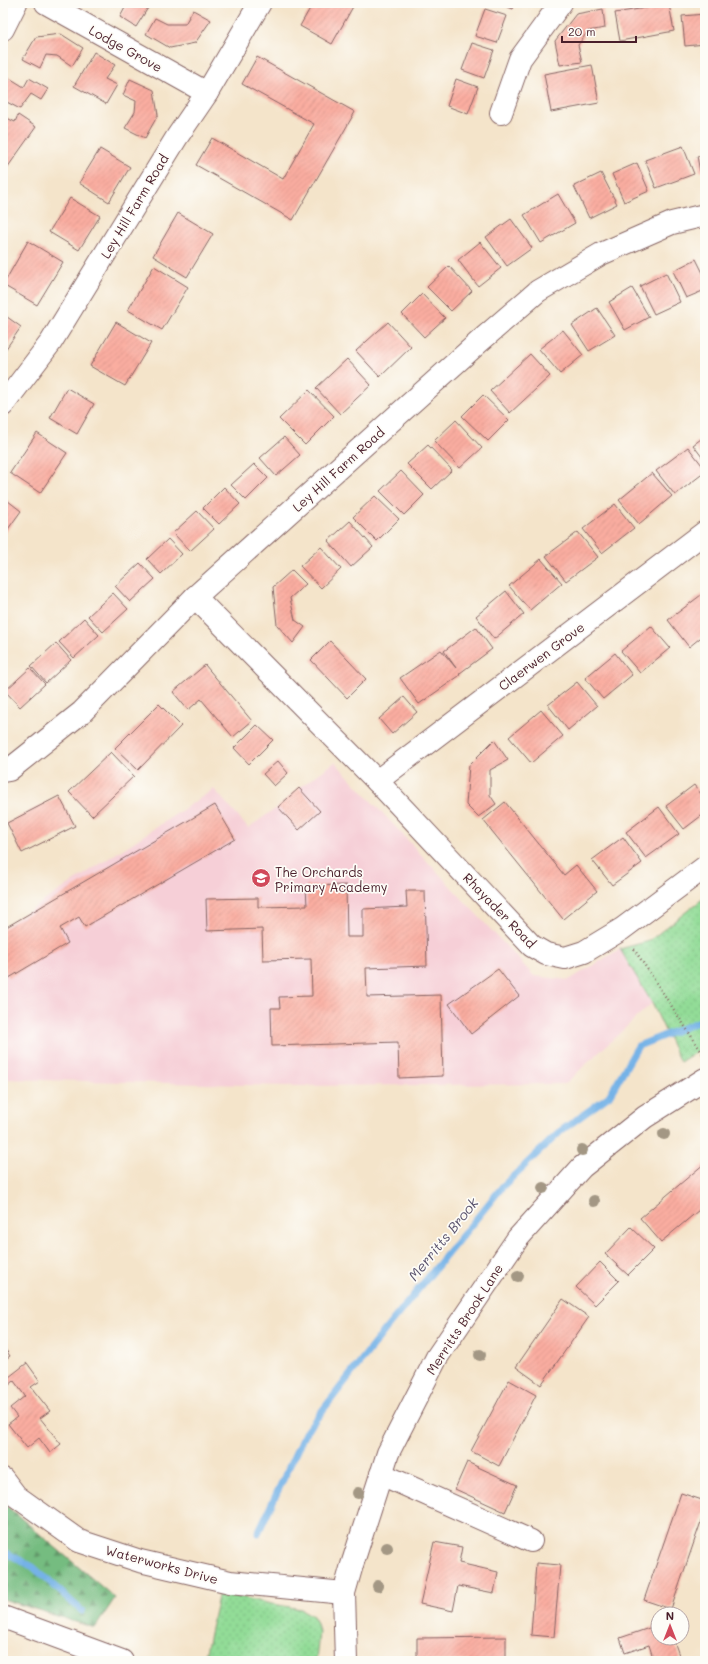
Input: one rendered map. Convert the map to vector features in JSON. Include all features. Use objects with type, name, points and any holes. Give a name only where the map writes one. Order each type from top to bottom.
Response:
[{"type":"street","points":[[3,28],[16,3]]},
{"type":"street","name":"Lodge Grove","points":[[46,3],[206,93]]},
{"type":"street","name":"Ley Hill Farm Road","points":[[3,405],[51,342],[177,137],[206,93],[260,3]]},
{"type":"street","points":[[501,113],[520,59],[561,3]]},
{"type":"street","name":"Ley Hill Farm Road","points":[[3,771],[9,770],[82,712],[196,597],[479,342],[538,292],[601,254],[672,223],[705,215]]},
{"type":"street","name":"Claerwen Grove","points":[[377,781],[705,532]]},
{"type":"street","name":"Rhayader Road","points":[[196,597],[377,781],[532,946],[546,954],[565,958],[584,952],[622,929],[705,867]]},
{"type":"street","name":"Merritts Brook Lane","points":[[346,1661],[344,1593],[388,1453],[437,1357],[518,1238],[582,1167],[645,1117],[705,1079]]},
{"type":"street","points":[[381,1474],[531,1541]]},
{"type":"street","name":"Waterworks Drive","points":[[3,1478],[16,1496],[80,1541],[140,1561],[230,1582],[344,1593]]},
{"type":"street","points":[[3,1617],[122,1661]]},
{"type":"path","points":[[622,929],[705,1057]]},
{"type":"shaded area","name":"The Orchards Primary Academy","points":[[335,762],[534,976],[569,980],[620,949],[652,1003],[565,1084],[288,1086],[3,1079],[3,928],[214,789],[248,828],[278,807],[299,788]]},
{"type":"green space","points":[[705,897],[705,1046],[680,1062],[652,1003],[620,949],[649,941]]},
{"type":"green space","points":[[3,1503],[115,1598],[95,1628],[3,1599]]},
{"type":"green space","points":[[219,1592],[301,1609],[313,1616],[317,1623],[319,1632],[316,1661],[204,1661]]},
{"type":"building","points":[[122,3],[151,3],[136,27],[120,17],[126,6]]},
{"type":"building","points":[[313,3],[355,3],[332,44],[300,26]]},
{"type":"building","points":[[497,3],[515,3],[513,9]]},
{"type":"building","points":[[669,4],[674,31],[620,41],[615,13]]},
{"type":"building","points":[[485,9],[507,16],[497,43],[475,36]]},
{"type":"building","points":[[603,9],[605,28],[588,31],[578,45],[582,62],[560,65],[555,41],[576,14]]},
{"type":"building","points":[[193,10],[211,20],[195,43],[170,48],[146,34],[155,18],[167,24],[185,24]]},
{"type":"building","points":[[705,14],[705,44],[685,46],[682,16]]},
{"type":"building","points":[[61,34],[83,48],[72,66],[57,56],[46,55],[40,68],[23,59],[36,37]]},
{"type":"building","points":[[472,43],[494,50],[484,78],[462,70]]},
{"type":"building","points":[[94,52],[115,65],[105,79],[117,85],[106,104],[74,86]]},
{"type":"building","points":[[257,57],[355,112],[293,220],[196,165],[212,138],[283,179],[314,124],[242,84]]},
{"type":"building","points":[[592,65],[599,103],[551,112],[544,74]]},
{"type":"building","points":[[3,74],[24,87],[29,78],[48,89],[41,100],[31,94],[20,109],[3,100]]},
{"type":"building","points":[[130,79],[154,90],[158,115],[145,138],[125,128],[135,112],[136,101],[123,95]]},
{"type":"building","points":[[456,79],[478,87],[468,114],[447,106]]},
{"type":"building","points":[[18,115],[36,127],[7,168],[3,166],[3,116],[15,122]]},
{"type":"building","points":[[683,146],[694,174],[656,188],[645,160]]},
{"type":"building","points":[[100,149],[130,167],[109,202],[79,183]]},
{"type":"building","points":[[705,154],[705,171],[700,172],[697,156]]},
{"type":"building","points":[[637,163],[649,191],[624,202],[612,174]]},
{"type":"building","points":[[601,173],[617,204],[589,218],[574,186]]},
{"type":"building","points":[[558,194],[575,223],[541,243],[524,215]]},
{"type":"building","points":[[70,198],[100,216],[79,250],[49,232]]},
{"type":"building","points":[[178,213],[213,234],[187,277],[153,256]]},
{"type":"building","points":[[511,219],[532,248],[507,266],[486,237]]},
{"type":"building","points":[[28,241],[63,262],[37,305],[3,285]]},
{"type":"building","points":[[480,242],[501,268],[478,286],[458,260]]},
{"type":"building","points":[[696,259],[705,277],[705,290],[686,298],[673,271]]},
{"type":"building","points":[[154,266],[188,287],[162,330],[128,310]]},
{"type":"building","points":[[449,266],[472,291],[451,311],[427,287]]},
{"type":"building","points":[[666,273],[680,302],[654,314],[640,286]]},
{"type":"building","points":[[632,288],[649,317],[625,330],[609,302]]},
{"type":"building","points":[[422,294],[445,318],[424,337],[402,314]]},
{"type":"building","points":[[597,308],[615,335],[589,351],[572,325]]},
{"type":"building","points":[[3,314],[21,327],[3,353]]},
{"type":"building","points":[[116,322],[151,343],[125,386],[90,366]]},
{"type":"building","points":[[388,322],[411,347],[380,377],[356,351]]},
{"type":"building","points":[[563,330],[583,355],[560,374],[539,349]]},
{"type":"building","points":[[530,354],[550,376],[510,413],[490,391]]},
{"type":"building","points":[[347,359],[371,385],[340,414],[316,388]]},
{"type":"building","points":[[67,388],[94,404],[77,434],[50,418]]},
{"type":"building","points":[[309,390],[334,416],[305,445],[279,419]]},
{"type":"building","points":[[483,395],[509,420],[488,441],[462,416]]},
{"type":"building","points":[[456,420],[482,448],[460,468],[434,441]]},
{"type":"building","points":[[37,433],[67,453],[40,493],[10,473]]},
{"type":"building","points":[[705,436],[705,461],[693,445]]},
{"type":"building","points":[[284,437],[300,455],[276,476],[260,458]]},
{"type":"building","points":[[428,445],[452,470],[432,489],[407,464]]},
{"type":"building","points":[[688,447],[705,469],[705,472],[675,495],[656,471]]},
{"type":"building","points":[[254,464],[268,478],[246,500],[231,485]]},
{"type":"building","points":[[401,471],[424,495],[404,515],[380,491]]},
{"type":"building","points":[[652,473],[672,496],[639,524],[619,500]]},
{"type":"building","points":[[224,487],[240,504],[219,524],[203,508]]},
{"type":"building","points":[[375,496],[399,519],[377,541],[353,517]]},
{"type":"building","points":[[3,497],[21,511],[3,536]]},
{"type":"building","points":[[615,504],[634,528],[602,553],[583,529]]},
{"type":"building","points":[[197,511],[214,529],[190,551],[173,533]]},
{"type":"building","points":[[350,521],[373,547],[351,567],[328,541]]},
{"type":"building","points":[[578,532],[598,557],[566,581],[546,556]]},
{"type":"building","points":[[168,539],[182,554],[161,574],[147,559]]},
{"type":"building","points":[[321,547],[341,569],[321,588],[300,566]]},
{"type":"building","points":[[541,559],[562,583],[530,610],[509,586]]},
{"type":"building","points":[[140,563],[155,579],[130,602],[115,586]]},
{"type":"building","points":[[292,570],[306,584],[290,598],[295,620],[305,627],[293,643],[277,625],[273,587]]},
{"type":"building","points":[[506,591],[524,614],[494,639],[476,616]]},
{"type":"building","points":[[705,592],[705,634],[689,647],[668,620]]},
{"type":"building","points":[[113,593],[128,609],[103,632],[88,616]]},
{"type":"building","points":[[84,618],[99,635],[74,658],[59,642]]},
{"type":"building","points":[[651,626],[670,648],[640,673],[621,651]]},
{"type":"building","points":[[476,627],[492,649],[460,673],[459,676],[419,704],[400,678],[441,650],[456,668],[444,651]]},
{"type":"building","points":[[330,641],[366,679],[347,698],[311,660]]},
{"type":"building","points":[[56,643],[71,660],[46,683],[31,666]]},
{"type":"building","points":[[615,653],[632,675],[603,699],[585,678]]},
{"type":"building","points":[[205,665],[252,721],[233,737],[201,699],[188,710],[173,692]]},
{"type":"building","points":[[30,668],[45,684],[20,707],[5,691]]},
{"type":"building","points":[[577,682],[597,706],[568,730],[548,705]]},
{"type":"building","points":[[404,697],[417,712],[392,734],[379,719]]},
{"type":"building","points":[[159,704],[181,726],[138,770],[115,748]]},
{"type":"building","points":[[541,710],[563,736],[531,763],[509,737]]},
{"type":"building","points":[[257,725],[273,740],[249,764],[234,748]]},
{"type":"building","points":[[494,740],[508,760],[490,770],[490,795],[496,804],[478,817],[466,805],[469,765]]},
{"type":"building","points":[[111,752],[134,776],[92,816],[69,792]]},
{"type":"building","points":[[278,761],[288,773],[274,786],[263,774]]},
{"type":"building","points":[[694,785],[705,799],[705,813],[684,829],[666,806]]},
{"type":"building","points":[[299,788],[320,811],[299,830],[278,807]]},
{"type":"building","points":[[59,796],[75,826],[22,853],[7,823]]},
{"type":"building","points":[[505,802],[564,875],[576,865],[597,891],[563,919],[483,820]]},
{"type":"building","points":[[215,805],[235,839],[85,927],[79,917],[60,928],[68,943],[9,978],[3,968],[3,929]]},
{"type":"building","points":[[659,807],[679,834],[646,858],[626,832]]},
{"type":"building","points":[[623,837],[642,863],[612,885],[592,860]]},
{"type":"building","points":[[346,885],[347,937],[363,937],[363,909],[407,907],[406,891],[425,891],[427,966],[366,968],[367,997],[441,995],[443,1076],[399,1078],[398,1042],[272,1046],[271,1008],[280,1008],[279,997],[312,996],[311,959],[263,960],[262,929],[207,931],[206,899],[258,898],[258,907],[307,906],[306,886]]},
{"type":"building","points":[[498,969],[519,996],[471,1034],[449,1004]]},
{"type":"building","points":[[705,1163],[705,1205],[661,1242],[640,1218]]},
{"type":"building","points":[[631,1227],[654,1249],[628,1275],[605,1254]]},
{"type":"building","points":[[600,1262],[619,1281],[595,1305],[576,1287]]},
{"type":"building","points":[[563,1299],[589,1317],[541,1385],[516,1367]]},
{"type":"building","points":[[3,1346],[10,1356],[3,1361]]},
{"type":"building","points":[[27,1363],[40,1381],[31,1387],[50,1411],[40,1418],[61,1444],[50,1453],[39,1438],[27,1448],[8,1424],[17,1417],[10,1408],[25,1396],[14,1381],[3,1390],[3,1369],[9,1377]]},
{"type":"building","points":[[509,1380],[536,1395],[499,1466],[471,1451]]},
{"type":"building","points":[[467,1462],[517,1485],[505,1512],[455,1489]]},
{"type":"building","points":[[681,1493],[705,1501],[705,1510],[672,1606],[662,1606],[644,1600]]},
{"type":"building","points":[[434,1542],[462,1547],[459,1563],[498,1572],[494,1593],[458,1586],[453,1611],[420,1604]]},
{"type":"building","points":[[536,1563],[560,1565],[554,1637],[531,1635]]},
{"type":"building","points":[[650,1628],[650,1646],[676,1646],[681,1661],[654,1661],[649,1645],[625,1653],[620,1638]]},
{"type":"building","points":[[506,1637],[506,1661],[417,1661],[417,1638]]},
{"type":"waterway","name":"Merritts Brook","points":[[258,1533],[305,1433],[385,1330],[503,1186],[562,1130],[609,1096],[638,1046],[705,1019]]},
{"type":"waterway","points":[[3,1551],[33,1567],[82,1611]]},
{"type":"place","name":"The Orchards Primary Academy","points":[[261,878]]}]
